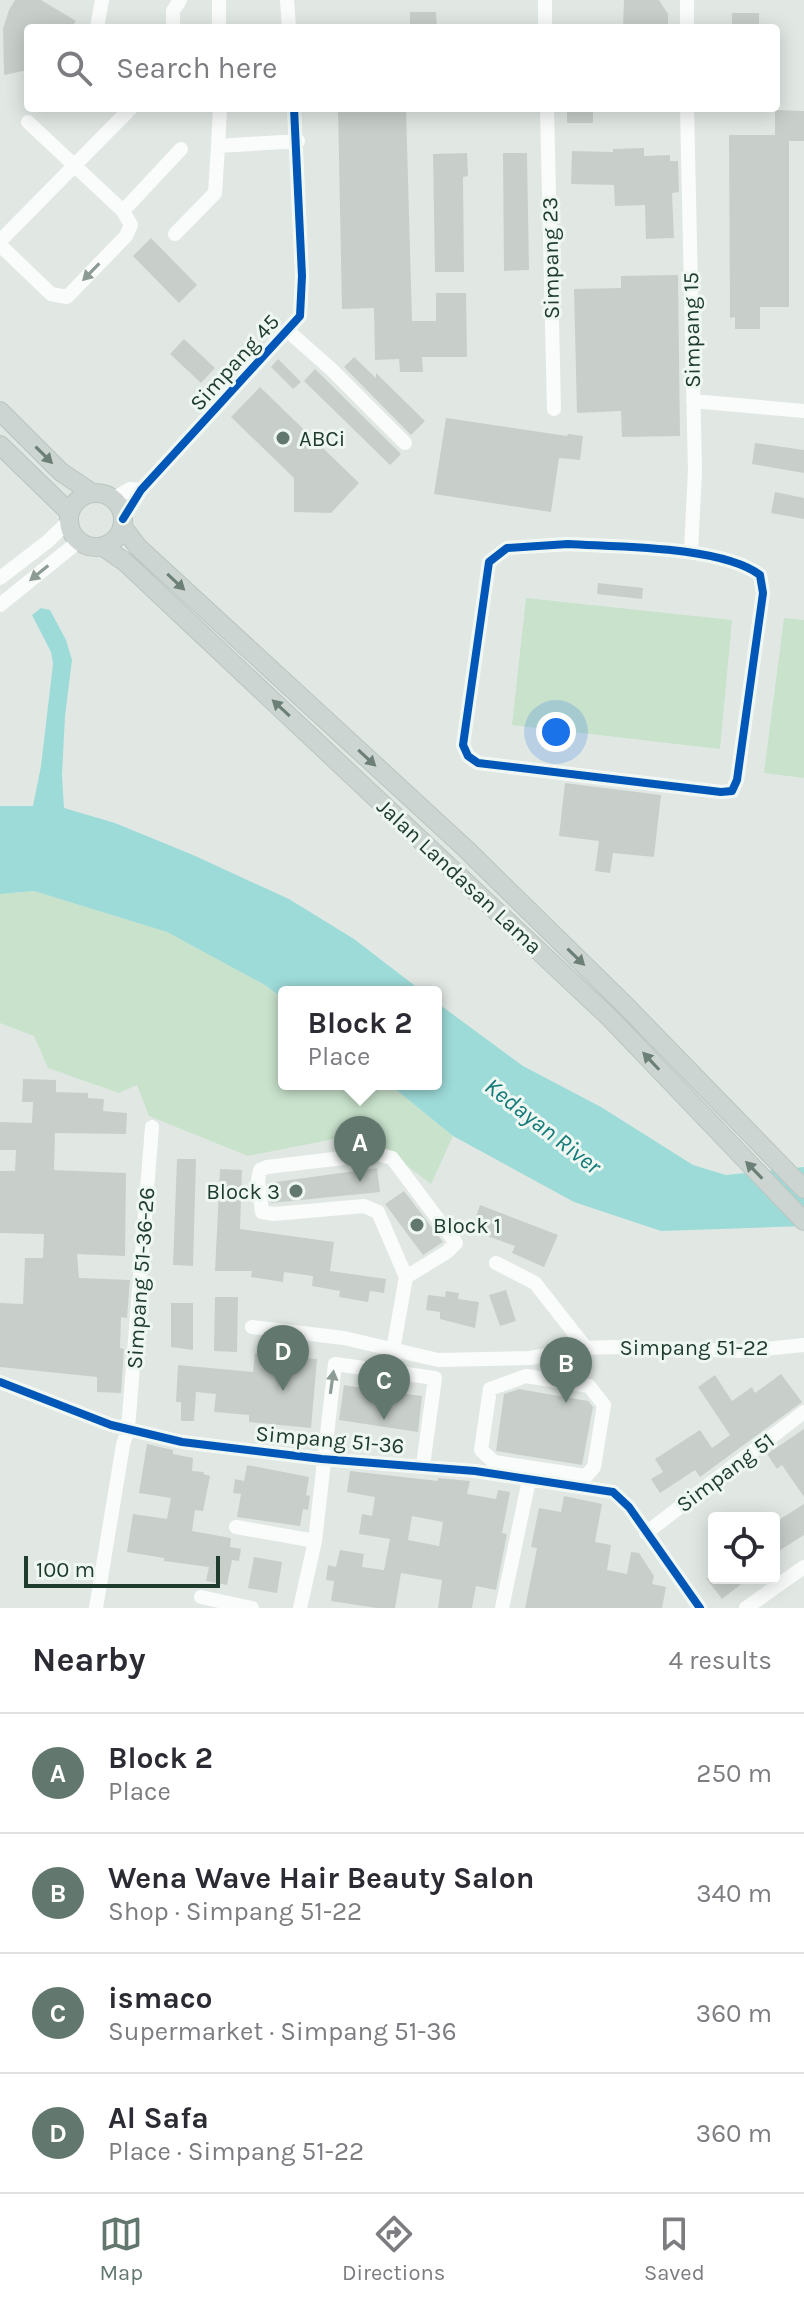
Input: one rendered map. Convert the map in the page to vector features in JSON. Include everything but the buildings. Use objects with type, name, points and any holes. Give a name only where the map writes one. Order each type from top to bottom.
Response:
[{"type":"main road","points":[[0,411],[61,472],[92,493],[113,499],[122,511],[123,522],[115,539],[102,546],[86,545],[79,541],[71,528],[70,517],[78,500],[92,493]]},
{"type":"main road","points":[[0,445],[70,517]]},
{"type":"main road","name":"Jalan Landasan Lama","points":[[123,522],[138,547],[466,849],[626,1006],[804,1189]]},
{"type":"main road","name":"Jalan Landasan Lama","points":[[102,546],[125,562],[610,1018],[804,1221]]},
{"type":"street","points":[[98,24],[102,0]]},
{"type":"street","points":[[173,24],[173,11],[180,0]]},
{"type":"street","points":[[219,0],[219,24]]},
{"type":"street","points":[[287,0],[289,24]]},
{"type":"street","points":[[545,0],[545,24]]},
{"type":"street","points":[[687,0],[687,24]]},
{"type":"street","points":[[28,122],[74,165],[123,211],[131,225],[126,236],[67,297],[51,294],[0,243],[74,165],[127,112]]},
{"type":"street","points":[[175,234],[215,193],[220,112]]},
{"type":"street","name":"Simpang 45","points":[[123,522],[141,490],[300,316],[298,141],[294,112]]},
{"type":"street","name":"Simpang 23","points":[[547,112],[554,409]]},
{"type":"street","name":"Simpang 15","points":[[687,112],[695,471],[691,551]]},
{"type":"street","points":[[218,146],[298,141]]},
{"type":"street","points":[[123,211],[181,149]]},
{"type":"street","points":[[288,331],[405,443]]},
{"type":"street","points":[[693,401],[804,411]]},
{"type":"street","name":"Simpang 45","points":[[113,499],[130,489],[141,490]]},
{"type":"street","points":[[0,578],[47,542],[70,517]]},
{"type":"street","points":[[0,605],[79,541]]},
{"type":"street","points":[[568,544],[691,551],[752,569],[760,575],[763,593],[761,609],[737,780],[732,791],[493,765],[478,763],[468,756],[463,745],[489,562],[507,548],[568,544]]},
{"type":"street","name":"Simpang 51-36-26","points":[[96,1608],[128,1429],[152,1127]]},
{"type":"street","points":[[393,1350],[406,1277],[378,1212],[364,1206],[274,1214],[262,1212],[258,1181],[260,1170],[377,1154],[392,1158],[456,1243],[406,1277]]},
{"type":"street","points":[[496,1263],[535,1283],[586,1348]]},
{"type":"street","name":"Simpang 51-22","points":[[252,1327],[344,1338],[438,1360],[530,1358],[586,1348],[744,1351],[804,1345]]},
{"type":"street","points":[[526,1376],[530,1358]]},
{"type":"street","points":[[423,1465],[438,1360]]},
{"type":"street","points":[[300,1608],[315,1541],[335,1364],[435,1378]]},
{"type":"street","points":[[526,1376],[589,1386],[604,1405],[594,1467],[586,1476],[494,1462],[481,1450],[490,1389],[526,1376]]},
{"type":"street","name":"Simpang 51-36","points":[[0,1382],[111,1425],[182,1442],[322,1459],[423,1465],[613,1492],[629,1507],[700,1608]]},
{"type":"street","name":"Simpang 51","points":[[646,1533],[804,1412]]},
{"type":"street","points":[[502,1608],[529,1480]]},
{"type":"street","points":[[236,1527],[315,1541]]},
{"type":"street","points":[[746,1608],[804,1567]]},
{"type":"street","points":[[201,1597],[252,1608]]},
{"type":"green space","points":[[526,598],[732,620],[720,749],[512,725]]},
{"type":"green space","points":[[784,618],[804,620],[804,778],[764,773]]},
{"type":"green space","points":[[34,891],[167,932],[265,985],[278,995],[278,1090],[396,1090],[453,1136],[431,1184],[364,1133],[248,1156],[149,1116],[137,1085],[119,1093],[48,1068],[34,1036],[0,1023],[0,894]]},
{"type":"water","points":[[41,608],[50,610],[66,640],[72,660],[65,716],[64,808],[115,823],[289,899],[354,939],[415,986],[278,986],[278,995],[167,932],[34,891],[0,894],[0,806],[33,806],[53,664],[51,652],[32,615]]},
{"type":"water","name":"Kedayan River","points":[[442,1006],[523,1066],[601,1107],[693,1165],[726,1175],[804,1167],[804,1226],[661,1231],[574,1202],[453,1136],[396,1090],[442,1090]]},
{"type":"cycle path","points":[[123,519],[141,490],[300,316],[302,276],[294,112]]},
{"type":"cycle path","points":[[568,544],[695,553],[743,565],[760,575],[763,593],[737,780],[732,791],[478,763],[468,756],[463,745],[489,562],[507,548],[568,544]]},
{"type":"cycle path","points":[[0,1382],[111,1425],[182,1442],[322,1459],[475,1471],[613,1492],[629,1507],[700,1608]]},
{"type":"place","name":"ABCi","points":[[283,438]]},
{"type":"place","name":"Block 2","points":[[360,1182]]},
{"type":"place","name":"Block 3","points":[[296,1191]]},
{"type":"place","name":"Block 1","points":[[417,1225]]},
{"type":"place","name":"Al Safa","points":[[283,1391]]},
{"type":"place","name":"Wena Wave Hair Beauty Salon","points":[[566,1403]]},
{"type":"place","name":"ismaco","points":[[384,1420]]}]
